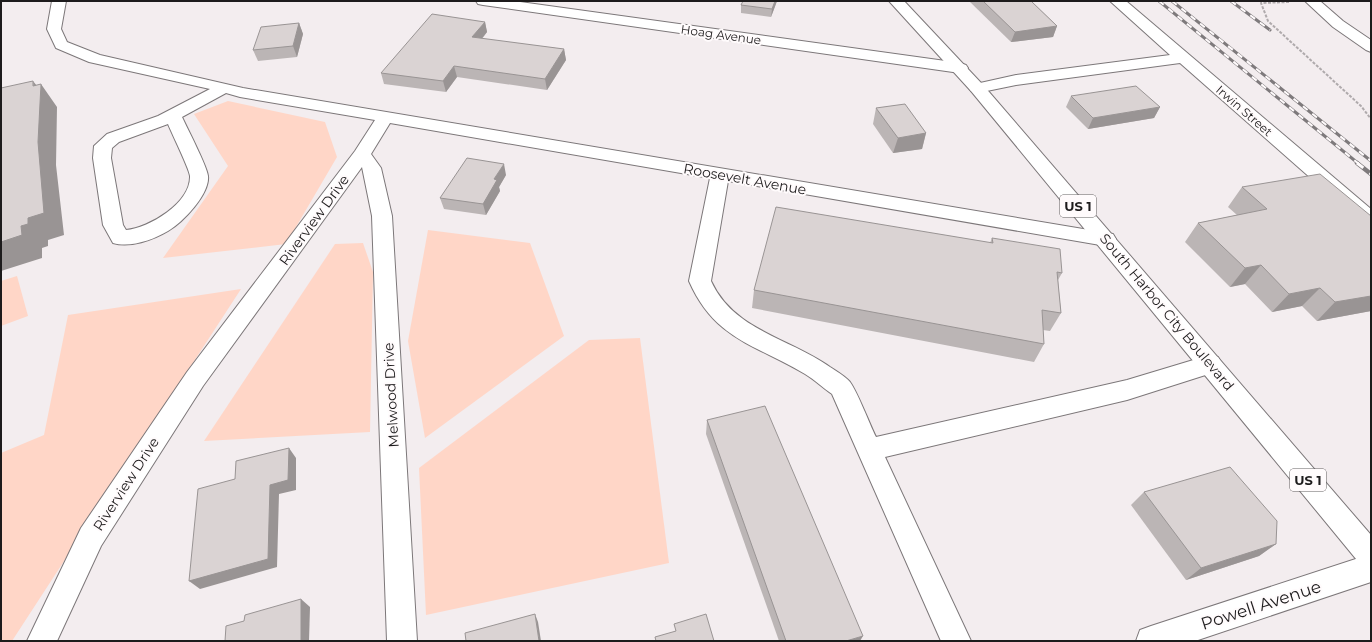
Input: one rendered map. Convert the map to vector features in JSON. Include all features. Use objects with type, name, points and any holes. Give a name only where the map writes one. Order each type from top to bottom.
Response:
[{"type":"street","points":[[59,1],[54,29],[61,45],[95,60],[225,87],[240,92],[385,118]]},
{"type":"street","name":"Hoag Avenue","points":[[483,1],[960,68]]},
{"type":"street","name":"South Harbor City Boulevard","points":[[896,1],[960,68],[1106,239],[1371,556]]},
{"type":"street","name":"Irwin Street","points":[[1117,1],[1371,220]]},
{"type":"street","points":[[1312,1],[1338,24],[1371,47]]},
{"type":"street","points":[[977,88],[1016,80],[1183,58]]},
{"type":"street","points":[[173,116],[199,175],[197,188],[185,206],[162,226],[137,236],[120,238],[113,225],[102,158],[103,146],[113,138],[173,116],[225,87]]},
{"type":"street","name":"Riverview Drive","points":[[42,641],[91,537],[195,379],[362,154],[385,118]]},
{"type":"street","name":"Roosevelt Avenue","points":[[385,118],[1106,239]]},
{"type":"street","name":"Melwood Drive","points":[[362,154],[372,168],[382,216],[402,641]]},
{"type":"street","points":[[720,174],[700,281],[703,292],[719,312],[747,334],[810,366],[841,388],[956,641]]},
{"type":"street","points":[[868,450],[1127,390],[1210,364]]},
{"type":"street","name":"Powell Avenue","points":[[1151,641],[1371,568]]},
{"type":"path","points":[[1312,1],[1261,3],[1268,21],[1361,106],[1371,119]]},
{"type":"shaded area","points":[[228,101],[325,122],[337,157],[286,244],[163,258],[228,166],[194,114]]},
{"type":"shaded area","points":[[428,230],[530,243],[564,336],[425,438],[408,341]]},
{"type":"shaded area","points":[[363,243],[373,272],[370,432],[204,441],[335,244]]},
{"type":"shaded area","points":[[17,276],[28,316],[1,326],[1,281]]},
{"type":"shaded area","points":[[241,289],[12,641],[1,641],[1,453],[44,435],[68,315]]},
{"type":"shaded area","points":[[640,338],[669,563],[426,615],[419,468],[589,340]]},
{"type":"building","points":[[743,1],[775,1],[772,9],[741,5]]},
{"type":"building","points":[[983,1],[1031,1],[1057,26],[1015,32]]},
{"type":"building","points":[[432,14],[485,22],[472,37],[564,49],[545,79],[454,66],[443,81],[381,73]]},
{"type":"building","points":[[299,23],[293,46],[253,50],[261,27]]},
{"type":"building","points":[[33,81],[33,86],[41,84],[38,142],[44,213],[28,218],[28,224],[21,226],[22,235],[1,242],[1,88]]},
{"type":"building","points":[[1136,86],[1160,107],[1093,118],[1071,96]]},
{"type":"building","points":[[905,104],[926,133],[898,138],[876,108]]},
{"type":"building","points":[[467,158],[504,164],[494,179],[497,180],[483,204],[440,198]]},
{"type":"building","points":[[1320,174],[1371,216],[1371,296],[1335,302],[1320,288],[1289,294],[1261,265],[1245,268],[1198,223],[1267,209],[1242,187]]},
{"type":"building","points":[[776,207],[993,243],[992,238],[1060,249],[1062,273],[1057,272],[1061,313],[1042,310],[1044,344],[754,290]]},
{"type":"building","points":[[765,406],[863,636],[846,641],[786,641],[707,420]]},
{"type":"building","points":[[289,448],[288,480],[270,485],[268,559],[189,581],[198,489],[235,479],[236,461]]},
{"type":"building","points":[[1230,467],[1277,521],[1276,544],[1201,568],[1144,492]]},
{"type":"building","points":[[301,599],[301,641],[225,641],[226,626],[244,621],[245,615]]},
{"type":"building","points":[[535,614],[539,641],[466,641],[465,633]]},
{"type":"building","points":[[706,614],[714,641],[656,641],[655,637],[676,631],[674,624]]},
{"type":"railway","points":[[1159,1],[1359,164]]},
{"type":"railway","points":[[1172,1],[1371,161]]},
{"type":"railway","points":[[1231,1],[1270,30]]},
{"type":"railway","points":[[1357,163],[1371,174]]}]
